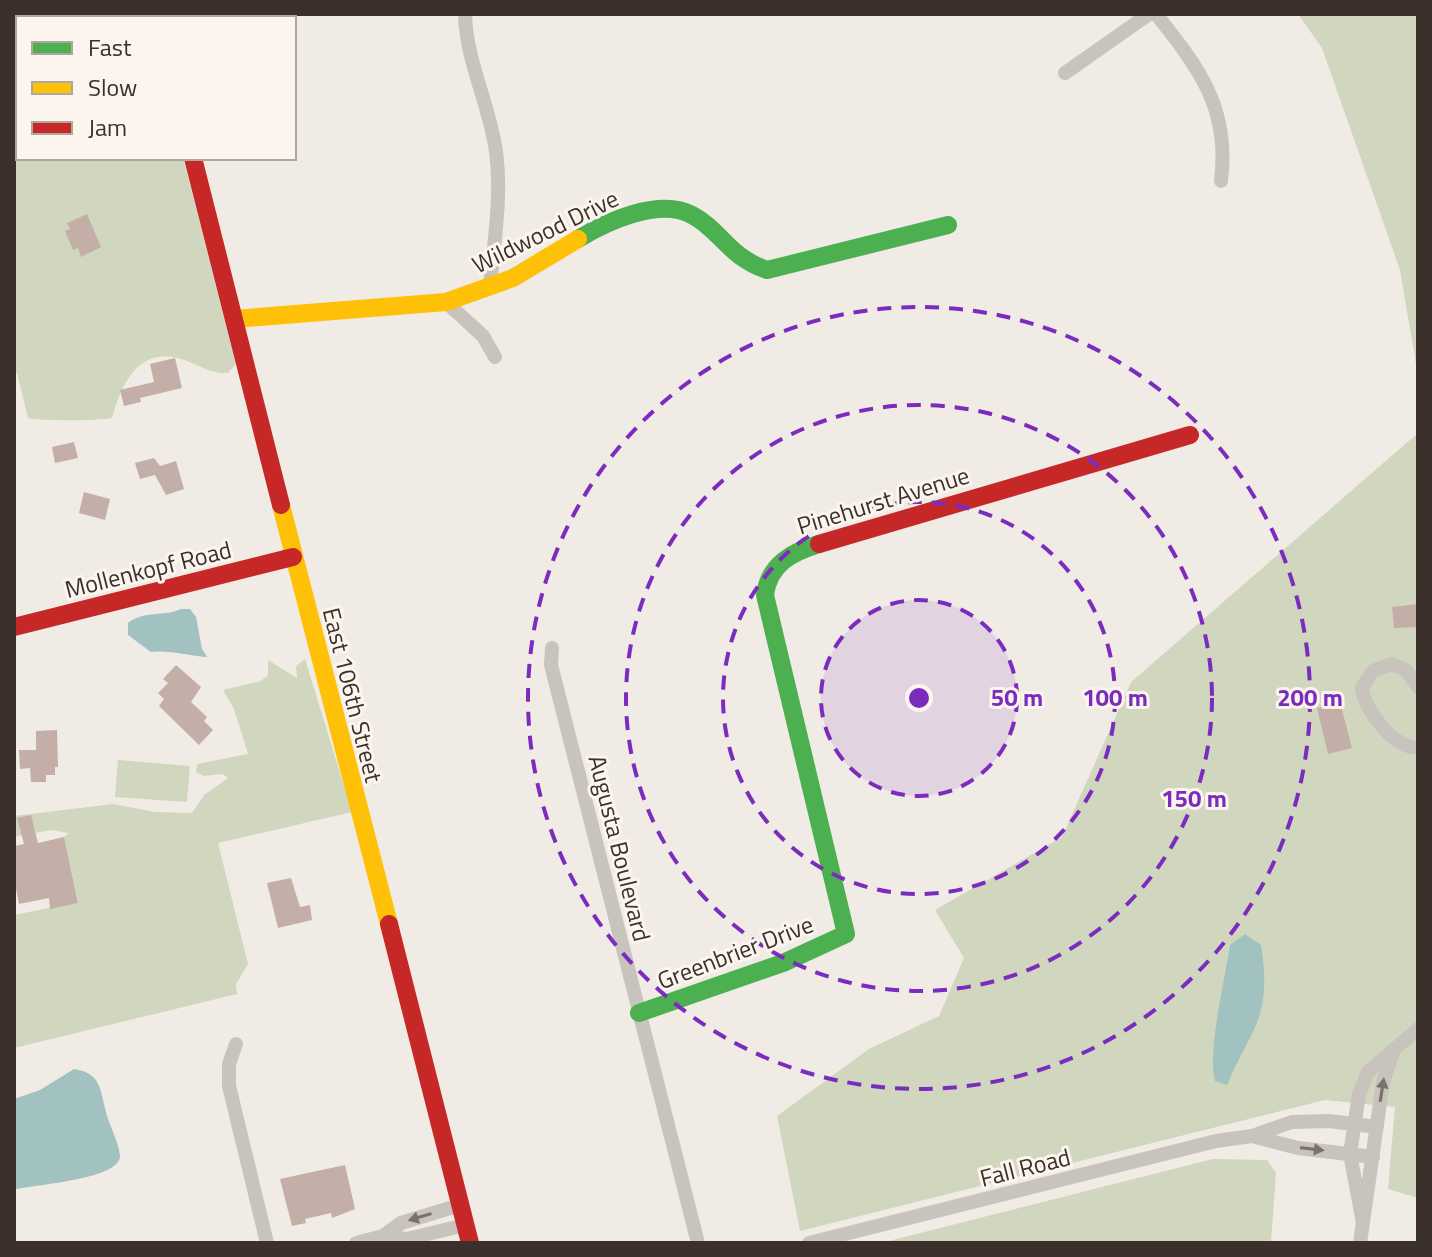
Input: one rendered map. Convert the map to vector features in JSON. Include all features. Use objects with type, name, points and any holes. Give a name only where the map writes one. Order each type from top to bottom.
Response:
[{"type":"street","points":[[465,14],[493,134],[499,177],[490,287]]},
{"type":"street","points":[[1065,73],[1149,14]]},
{"type":"street","points":[[1156,14],[1200,71],[1216,106],[1225,156],[1221,181]]},
{"type":"street","name":"East 106th Street","points":[[194,160],[467,1234]]},
{"type":"street","name":"Wildwood Drive","points":[[234,319],[446,302],[540,265],[597,228],[656,209],[691,214],[744,262],[767,270],[948,225]]},
{"type":"street","points":[[446,302],[483,336],[495,357]]},
{"type":"street","name":"Pinehurst Avenue","points":[[846,934],[765,595],[767,576],[784,558],[805,548],[1190,435]]},
{"type":"street","name":"Mollenkopf Road","points":[[14,627],[293,557]]},
{"type":"street","name":"Augusta Boulevard","points":[[552,648],[551,665],[698,1243]]},
{"type":"street","points":[[1418,687],[1406,670],[1391,664],[1373,671],[1362,688],[1369,708],[1400,744],[1418,747]]},
{"type":"street","name":"Greenbrier Drive","points":[[639,1013],[783,963],[846,934]]},
{"type":"street","points":[[1363,1223],[1350,1154],[1359,1094],[1368,1072],[1418,1029]]},
{"type":"street","points":[[236,1044],[229,1064],[229,1086],[267,1243]]},
{"type":"street","points":[[1360,1243],[1386,1067],[1393,1052]]},
{"type":"street","name":"Fall Road","points":[[809,1243],[1216,1141],[1252,1136],[1292,1122],[1377,1127]]},
{"type":"street","name":"Fall Road","points":[[1252,1136],[1298,1148],[1373,1157]]},
{"type":"street","points":[[356,1243],[383,1236],[401,1223],[460,1205]]},
{"type":"street","points":[[383,1236],[407,1239],[467,1234]]},
{"type":"green space","points":[[1298,14],[1418,14],[1418,376],[1400,270],[1322,48]]},
{"type":"green space","points":[[14,145],[16,160],[184,160],[236,364],[228,373],[173,357],[160,357],[149,360],[131,374],[112,418],[28,418],[17,373],[14,373]]},
{"type":"green space","points":[[1418,433],[1418,1198],[1388,1189],[1395,1107],[1325,1100],[800,1231],[777,1116],[869,1049],[939,1016],[964,958],[935,910],[1062,837],[1131,682]]},
{"type":"green space","points":[[305,659],[352,812],[218,843],[248,964],[236,984],[237,994],[14,1048],[14,915],[78,902],[64,837],[69,833],[51,830],[14,837],[14,816],[113,804],[155,812],[192,813],[204,795],[228,778],[223,774],[204,776],[196,772],[197,764],[248,754],[234,709],[223,690],[261,681],[268,675],[268,660],[297,678],[296,666]]},
{"type":"green space","points":[[118,760],[190,766],[187,802],[115,797]]},
{"type":"green space","points":[[1213,1159],[1267,1160],[1276,1173],[1271,1243],[881,1243]]},
{"type":"water","points":[[190,609],[196,617],[202,649],[207,657],[151,652],[128,635],[128,623],[134,619]]},
{"type":"water","points":[[1245,934],[1261,945],[1264,989],[1253,1033],[1227,1085],[1215,1081],[1215,1034],[1230,945]]},
{"type":"water","points":[[74,1069],[89,1074],[100,1088],[119,1149],[117,1163],[107,1170],[75,1180],[14,1190],[14,1099],[40,1090]]},
{"type":"building","points":[[87,214],[101,247],[81,257],[78,248],[73,250],[65,231],[70,229],[67,223]]},
{"type":"building","points":[[175,358],[182,388],[140,398],[141,402],[124,406],[120,390],[154,382],[150,364]]},
{"type":"building","points":[[74,442],[78,458],[55,463],[52,447]]},
{"type":"building","points":[[154,458],[160,466],[176,461],[184,489],[166,495],[155,475],[140,479],[135,463]]},
{"type":"building","points":[[84,492],[110,499],[105,520],[79,513]]},
{"type":"building","points":[[1418,604],[1418,627],[1394,628],[1392,607]]},
{"type":"building","points":[[176,665],[201,687],[191,702],[207,717],[204,721],[213,730],[199,745],[159,706],[164,699],[158,693],[168,683],[163,679]]},
{"type":"building","points":[[1340,702],[1352,748],[1328,754],[1317,708]]},
{"type":"building","points":[[57,730],[58,767],[55,767],[55,775],[46,775],[46,782],[31,782],[30,768],[20,769],[19,750],[36,750],[36,731]]},
{"type":"building","points":[[31,815],[38,843],[64,837],[78,903],[50,909],[49,898],[19,904],[14,878],[14,846],[24,844],[17,818]]},
{"type":"building","points":[[291,878],[300,907],[310,905],[312,920],[278,928],[267,883]]},
{"type":"building","points":[[345,1165],[355,1209],[332,1218],[331,1213],[305,1219],[306,1223],[292,1226],[280,1179]]},
{"type":"traffic: fast","points":[[578,239],[633,214],[649,210],[679,210],[702,221],[742,258],[767,270],[948,225]]},
{"type":"traffic: fast","points":[[639,1013],[783,963],[846,934],[765,595],[771,575],[783,561],[819,544]]},
{"type":"traffic: slow","points":[[234,319],[446,302],[513,278],[578,239]]},
{"type":"traffic: slow","points":[[281,505],[389,924]]},
{"type":"traffic: jam","points":[[194,160],[281,505]]},
{"type":"traffic: jam","points":[[819,544],[1190,435]]},
{"type":"traffic: jam","points":[[14,627],[293,557]]},
{"type":"traffic: jam","points":[[389,924],[470,1243]]}]
